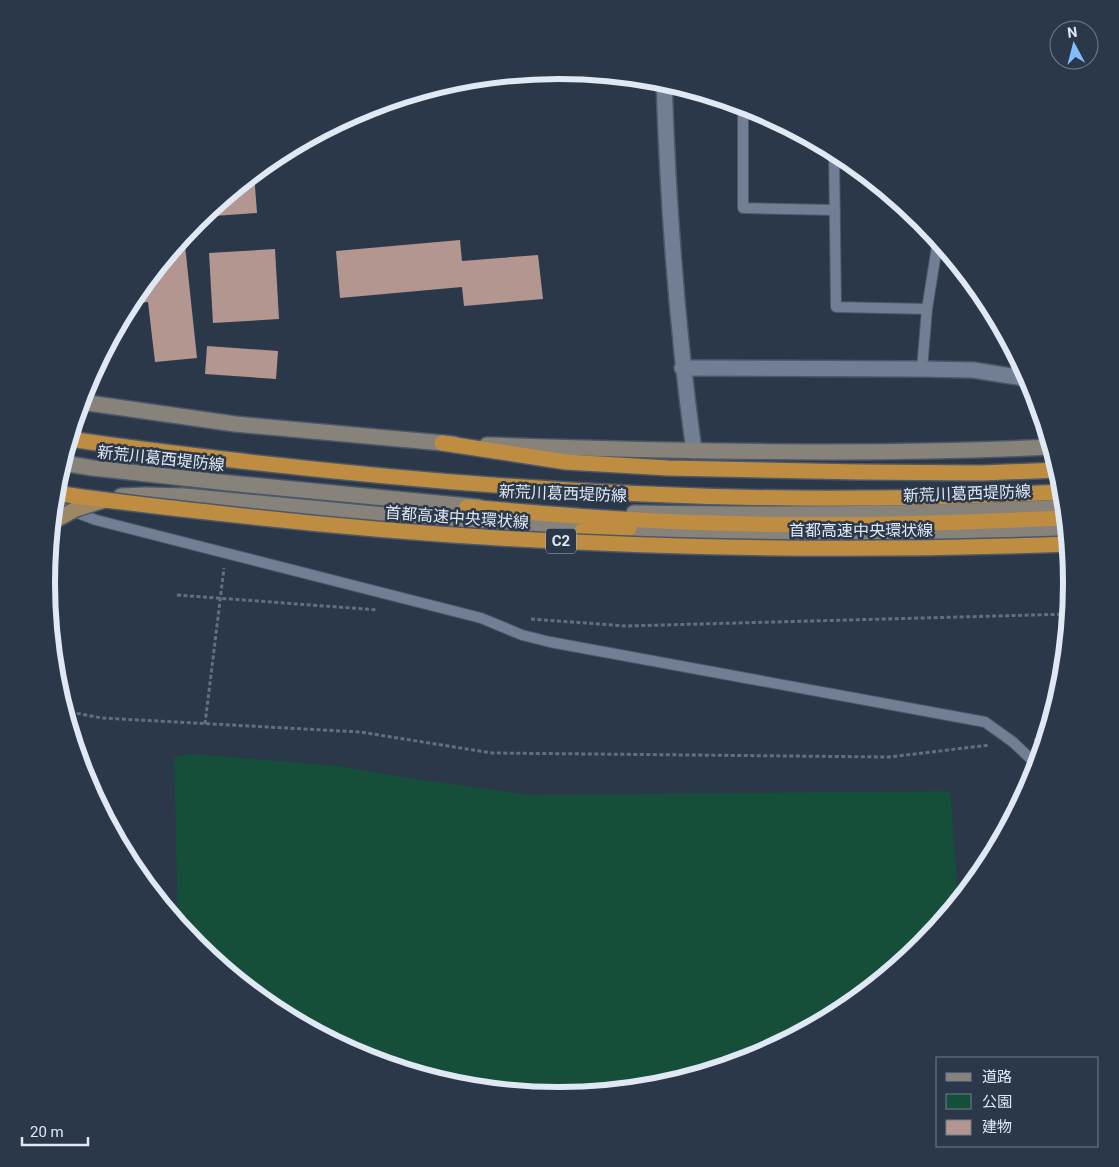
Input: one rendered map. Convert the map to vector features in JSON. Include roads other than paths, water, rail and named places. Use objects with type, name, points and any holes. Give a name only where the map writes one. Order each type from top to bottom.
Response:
[{"type":"highway","name":"首都高速中央環状線","points":[[76,440],[348,474],[585,491],[745,497],[863,498],[1055,492]]},
{"type":"highway","points":[[442,443],[566,462],[650,467],[745,471],[982,473],[1051,470]]},
{"type":"highway","name":"首都高速中央環状線","points":[[63,494],[339,526],[461,536],[601,544],[861,548],[1062,544]]},
{"type":"highway","points":[[466,507],[584,518],[715,524],[872,524],[1060,518]]},
{"type":"highway","points":[[582,531],[715,524]]},
{"type":"main road","points":[[88,403],[235,424],[442,443],[694,451],[1046,448]]},
{"type":"main road","name":"新荒川葛西堤防線","points":[[70,464],[229,483],[466,507],[742,514],[983,511],[1058,507]]},
{"type":"main road","points":[[59,519],[84,506],[121,496],[146,494],[582,531],[861,534],[982,533],[1061,529]]},
{"type":"street","points":[[664,90],[666,162],[682,368],[694,451]]},
{"type":"street","points":[[682,368],[973,370],[1020,377]]},
{"type":"lane","points":[[743,113],[743,208],[835,210]]},
{"type":"lane","points":[[834,160],[836,307],[927,309]]},
{"type":"lane","points":[[922,369],[927,309],[937,249]]},
{"type":"lane","points":[[61,507],[96,520],[481,618],[522,635],[550,642],[985,722],[1013,742],[1032,760]]}]
